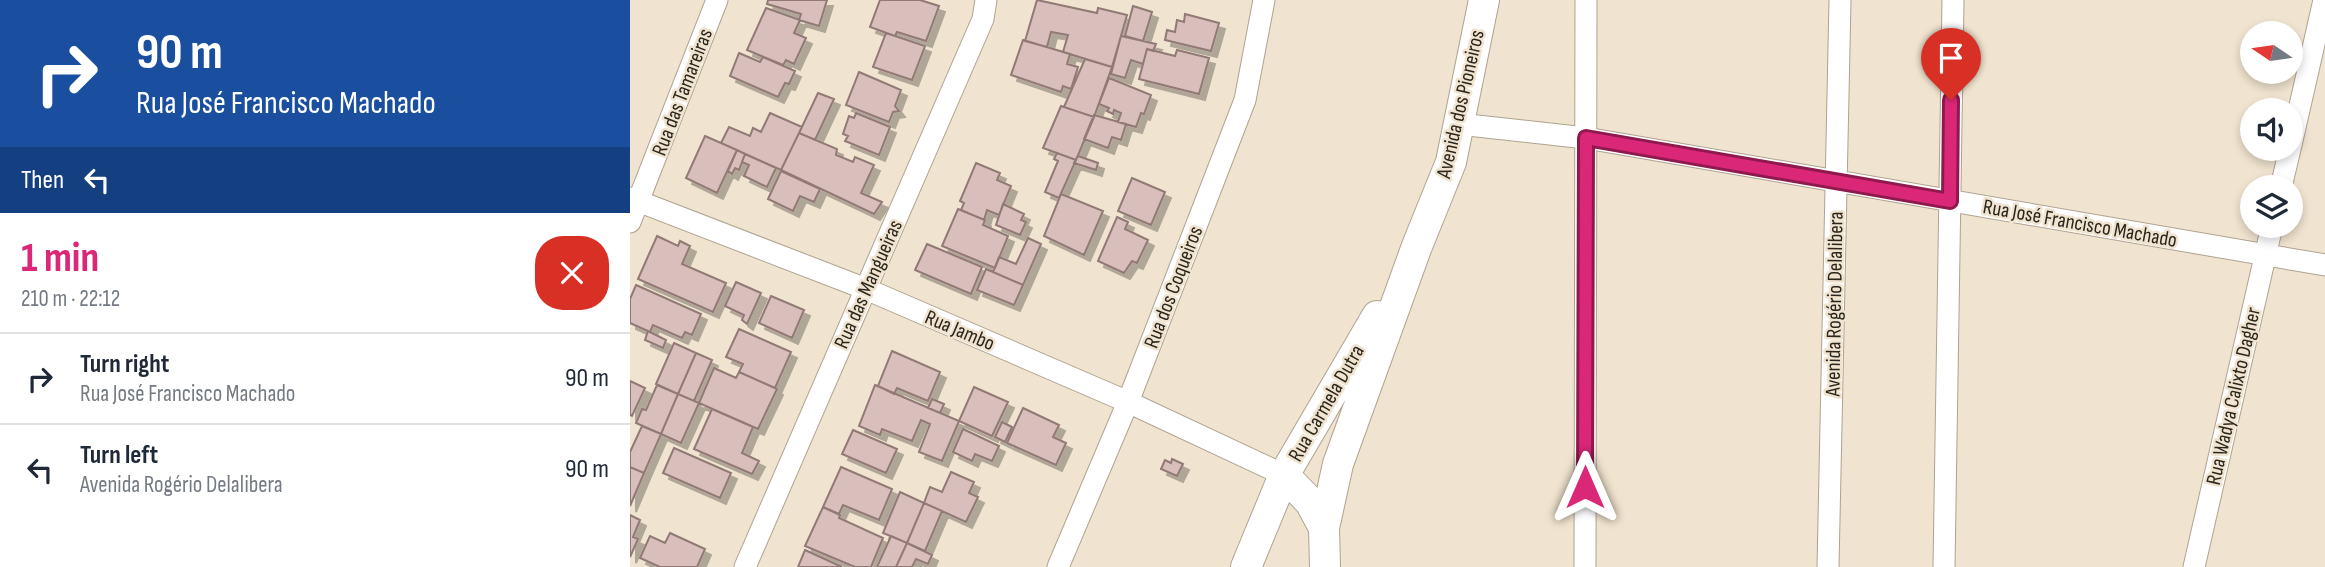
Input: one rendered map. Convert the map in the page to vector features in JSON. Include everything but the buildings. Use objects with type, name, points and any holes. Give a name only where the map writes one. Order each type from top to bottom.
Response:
[{"type":"main road","name":"Avenida dos Pioneiros","points":[[1417,246],[1451,162],[1484,0]]},
{"type":"main road","name":"Rua Carmela Dutra","points":[[1247,567],[1284,475],[1417,246]]},
{"type":"main road","points":[[1325,567],[1324,528],[1338,464],[1417,246]]},
{"type":"main road","points":[[1284,475],[1310,502],[1324,528]]},
{"type":"street","name":"Rua das Tamareiras","points":[[630,222],[635,199],[717,0]]},
{"type":"street","name":"Rua das Mangueiras","points":[[745,567],[983,19],[986,0]]},
{"type":"street","name":"Rua dos Coqueiros","points":[[1058,567],[1128,402],[1245,100],[1264,0]]},
{"type":"street","points":[[1585,567],[1586,0]]},
{"type":"street","name":"Avenida Rogério Delalibera","points":[[1828,567],[1840,0]]},
{"type":"street","points":[[1944,567],[1953,0]]},
{"type":"street","points":[[2301,98],[2324,0]]},
{"type":"street","name":"Rua José Francisco Machado","points":[[1459,124],[1586,138],[2325,265]]},
{"type":"street","name":"Rua Jambo","points":[[635,199],[866,289],[1128,402],[1284,475]]},
{"type":"street","name":"Rua Wadya Calixto Dagher","points":[[2194,567],[2270,238]]},
{"type":"route","points":[[1585,487],[1586,138],[1950,201],[1951,100]]}]
